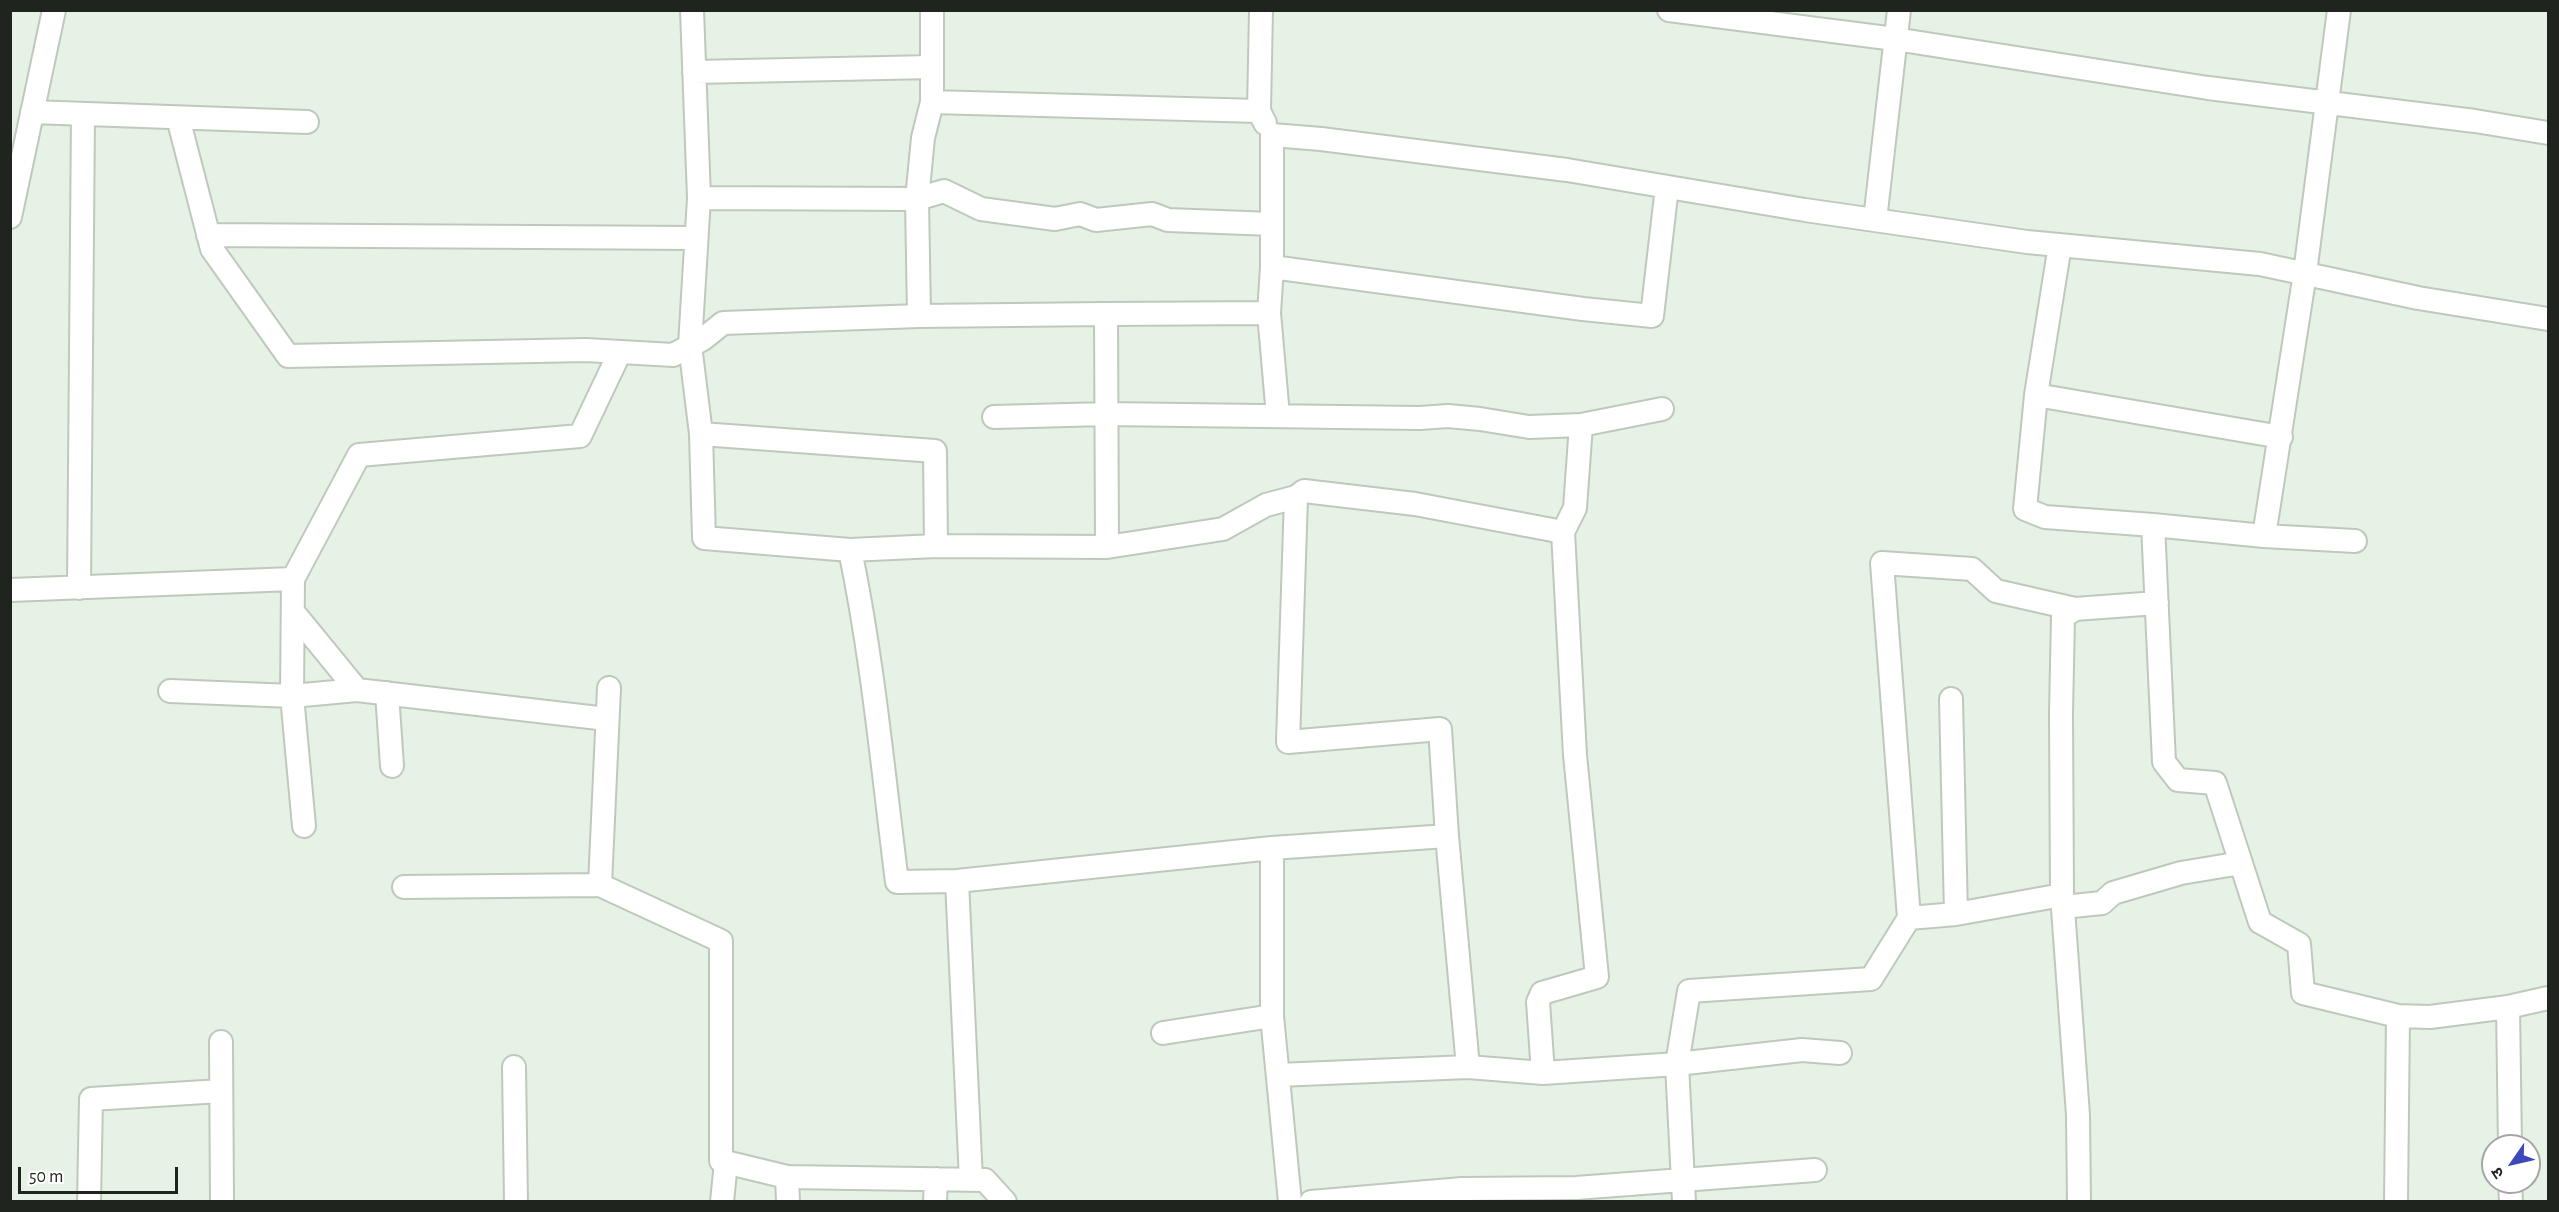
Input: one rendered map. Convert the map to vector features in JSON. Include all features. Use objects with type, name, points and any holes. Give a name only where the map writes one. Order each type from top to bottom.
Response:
[{"type":"street","points":[[10,217],[54,10]]},
{"type":"street","points":[[692,10],[699,198],[690,345],[702,434],[704,538],[850,550],[936,546],[1107,547],[1223,529],[1266,505],[1296,497],[1304,491],[1415,504],[1563,532]]},
{"type":"street","points":[[919,316],[916,199],[923,138],[932,102],[933,10]]},
{"type":"street","points":[[1261,10],[1259,111],[1272,135],[1272,267],[1269,313],[1278,416]]},
{"type":"street","points":[[1669,10],[1895,39],[2208,88],[2475,121],[2548,133]]},
{"type":"street","points":[[1875,220],[1899,10]]},
{"type":"street","points":[[2264,536],[2306,273],[2339,10]]},
{"type":"street","points":[[694,72],[932,67]]},
{"type":"street","points":[[932,102],[1259,111]]},
{"type":"street","points":[[32,112],[308,122]]},
{"type":"street","points":[[79,588],[83,114]]},
{"type":"street","points":[[178,118],[212,249],[288,356],[586,350],[673,355],[703,339],[723,323],[919,316],[1269,313]]},
{"type":"street","points":[[1272,135],[1321,139],[1567,170],[1875,220],[2060,245],[2260,264],[2418,298],[2548,319]]},
{"type":"street","points":[[1272,267],[1583,309],[1652,316],[1667,187]]},
{"type":"street","points":[[699,198],[916,199],[944,191],[981,209],[1055,219],[1080,214],[1096,220],[1152,214],[1168,220],[1272,224]]},
{"type":"street","points":[[208,235],[696,238]]},
{"type":"street","points":[[2060,245],[2036,395],[2025,509],[2045,517],[2264,536],[2355,541]]},
{"type":"street","points":[[1106,314],[1107,547]]},
{"type":"street","points":[[304,826],[292,696],[293,579],[358,455],[579,436],[620,352]]},
{"type":"street","points":[[2036,395],[2281,437]]},
{"type":"street","points":[[994,417],[1105,414],[1420,418],[1448,416],[1528,427],[1581,425],[1662,409]]},
{"type":"street","points":[[1543,1073],[1538,1002],[1542,993],[1597,977],[1575,755],[1563,532],[1575,508],[1581,425]]},
{"type":"street","points":[[702,434],[935,451],[936,546]]},
{"type":"street","points":[[1296,497],[1288,742],[1440,729],[1447,836],[1468,1067]]},
{"type":"street","points":[[2153,525],[2164,762],[2178,780],[2215,783],[2260,922],[2299,944],[2303,993],[2398,1016],[2430,1017],[2508,1007],[2548,998]]},
{"type":"street","points":[[850,550],[868,654],[897,882],[957,881],[1272,848],[1447,836]]},
{"type":"street","points":[[1682,1191],[1677,1064],[1689,991],[1871,979],[1909,918],[1882,562],[1971,569],[1996,591],[2074,609],[2157,603]]},
{"type":"street","points":[[10,590],[293,579]]},
{"type":"street","points":[[2074,609],[2063,617],[2061,713],[2063,901],[2078,1115],[2079,1202]]},
{"type":"street","points":[[294,613],[357,690]]},
{"type":"street","points":[[600,885],[609,688]]},
{"type":"street","points":[[170,691],[292,696],[357,690],[608,718]]},
{"type":"street","points":[[387,693],[392,766]]},
{"type":"street","points":[[1952,699],[1956,914]]},
{"type":"street","points":[[1272,848],[1272,1016],[1290,1202]]},
{"type":"street","points":[[1909,918],[2063,901],[2102,903],[2113,893],[2181,873],[2241,862]]},
{"type":"street","points":[[957,881],[971,1180]]},
{"type":"street","points":[[404,887],[600,885],[721,941],[721,1161],[787,1177],[936,1190],[971,1180],[985,1180],[1005,1202]]},
{"type":"street","points":[[2508,1007],[2510,1134]]},
{"type":"street","points":[[1163,1033],[1272,1016]]},
{"type":"street","points":[[2396,1202],[2398,1016]]},
{"type":"street","points":[[221,1042],[222,1202]]},
{"type":"street","points":[[1278,1074],[1468,1067],[1543,1073],[1677,1064],[1802,1050],[1840,1053]]},
{"type":"street","points":[[514,1067],[516,1202]]},
{"type":"street","points":[[89,1202],[91,1099],[222,1091]]},
{"type":"street","points":[[722,1202],[726,1162]]},
{"type":"street","points":[[1311,1202],[1461,1195],[1576,1195],[1682,1191],[1815,1170]]},
{"type":"street","points":[[787,1177],[788,1202]]}]
